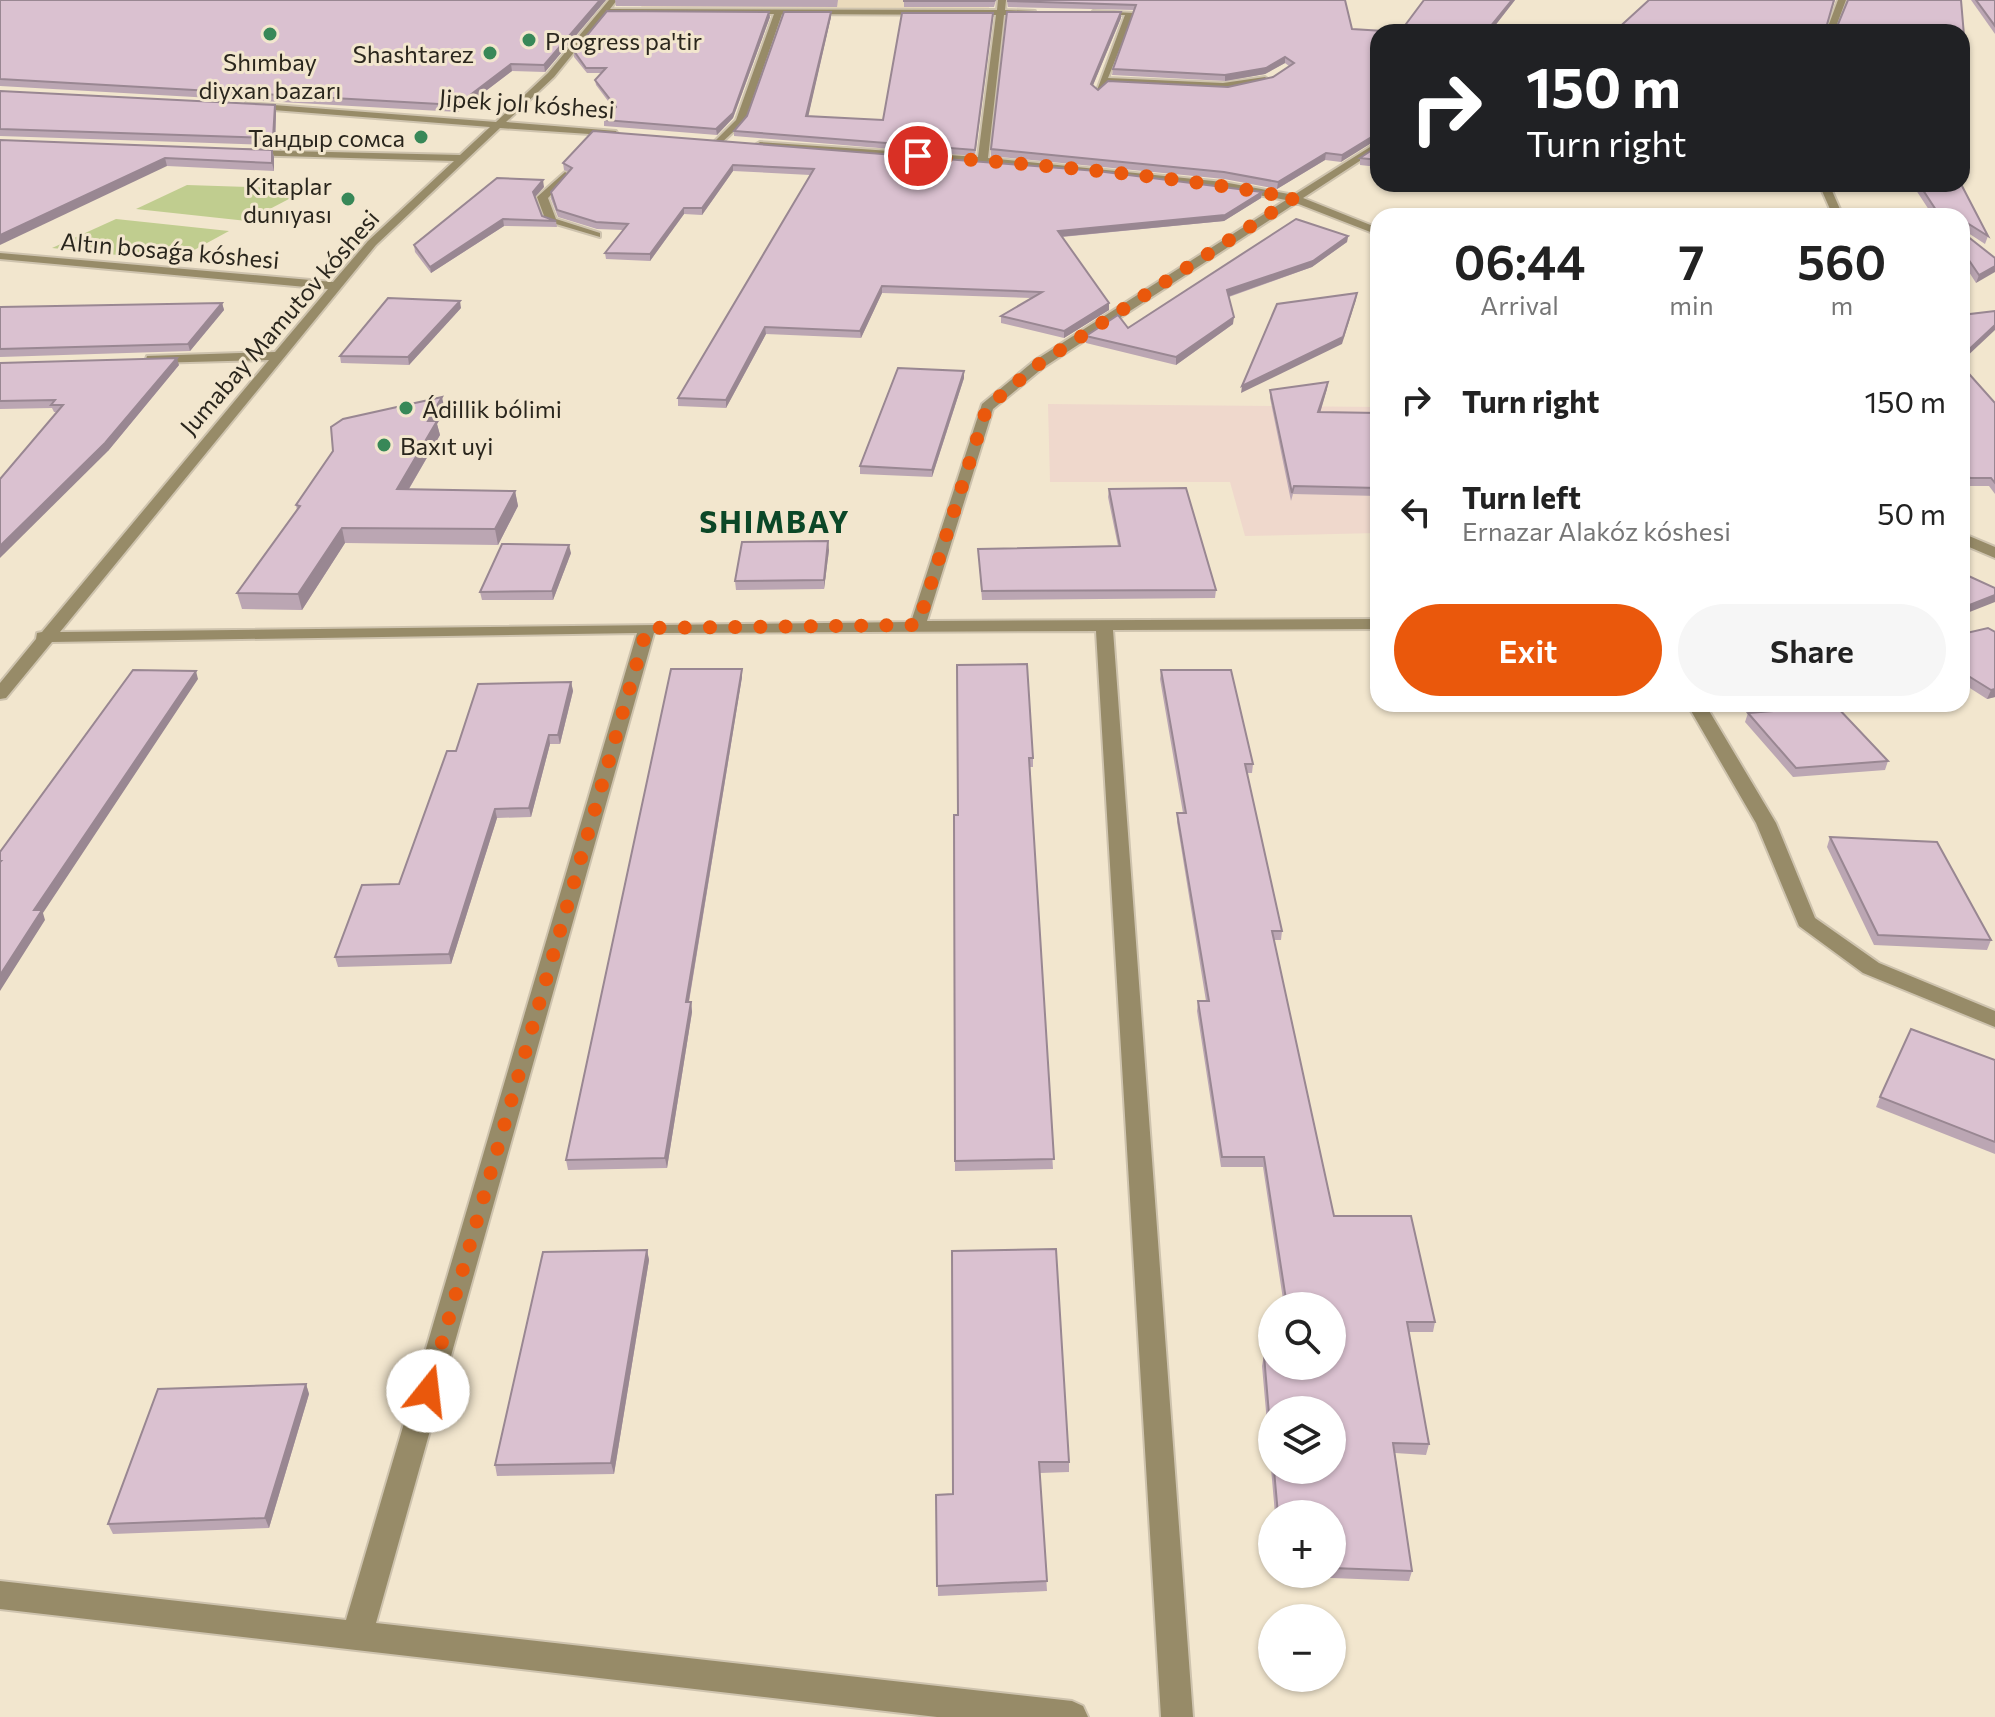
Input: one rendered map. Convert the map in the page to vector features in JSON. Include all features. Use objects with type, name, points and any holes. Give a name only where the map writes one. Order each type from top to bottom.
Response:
[{"type":"street","points":[[983,160],[1002,0]]},
{"type":"street","points":[[1833,24],[1842,0]]},
{"type":"street","points":[[608,6],[779,12],[1044,13]]},
{"type":"street","name":"Jumabay Mamutov kóshesi","points":[[0,694],[43,637],[372,243],[551,75],[608,6]]},
{"type":"street","points":[[719,142],[740,121],[779,12]]},
{"type":"street","points":[[1087,13],[1130,13],[1106,81],[1099,91]]},
{"type":"street","points":[[1106,81],[1223,86],[1275,77]]},
{"type":"street","name":"Jipek jolı kóshesi","points":[[233,104],[625,135]]},
{"type":"street","points":[[703,141],[734,143]]},
{"type":"street","points":[[749,144],[983,160],[1223,185],[1294,198],[1370,229]]},
{"type":"street","points":[[918,625],[987,407],[1039,364],[1370,150]]},
{"type":"street","points":[[236,151],[462,158]]},
{"type":"street","points":[[565,175],[542,197],[551,221],[596,235]]},
{"type":"street","name":"Altın bosaǵa kóshesi","points":[[0,256],[337,286]]},
{"type":"street","points":[[140,359],[276,356]]},
{"type":"street","points":[[1970,542],[1995,553]]},
{"type":"street","points":[[43,637],[918,625],[1370,624]]},
{"type":"street","points":[[1104,625],[1177,1717]]},
{"type":"street","points":[[357,1635],[647,628]]},
{"type":"street","points":[[1701,712],[1766,823],[1806,921],[1871,968],[1995,1020]]},
{"type":"street","points":[[0,1595],[1072,1717]]},
{"type":"shaded area","points":[[646,0],[990,0],[989,9],[641,7]]},
{"type":"shaded area","points":[[1048,404],[1370,407],[1370,533],[1245,536],[1230,482],[1050,482]]},
{"type":"green space","points":[[187,185],[308,189],[247,221],[136,209]]},
{"type":"green space","points":[[116,219],[229,231],[174,261],[52,248]]},
{"type":"building","points":[[0,0],[600,0],[544,65],[511,64],[457,105],[0,79]]},
{"type":"building","points":[[904,0],[995,0],[904,1]]},
{"type":"building","points":[[1345,0],[1352,29],[1370,30],[1370,138],[1342,155],[1326,153],[1278,182],[1224,172],[991,149],[1007,12],[1121,12],[1091,84],[1098,90],[1108,81],[1228,87],[1273,77],[1294,63],[1285,57],[1266,68],[1225,75],[1113,69],[1136,5],[1008,1]]},
{"type":"building","points":[[1424,0],[1512,0],[1492,24],[1406,24]]},
{"type":"building","points":[[1649,0],[1834,0],[1827,24],[1623,24]]},
{"type":"building","points":[[1848,0],[1961,0],[1963,24],[1838,24]]},
{"type":"building","points":[[1976,0],[1995,0],[1995,26]]},
{"type":"building","points":[[607,11],[769,12],[733,113],[716,129],[604,120],[616,107],[595,80],[606,68],[586,68],[574,51]]},
{"type":"building","points":[[784,12],[831,12],[806,116],[883,120],[902,13],[993,13],[975,150],[734,131],[747,116]]},
{"type":"building","points":[[0,91],[275,105],[273,138],[0,129]]},
{"type":"building","points":[[593,131],[1097,171],[1262,192],[1225,215],[1058,231],[1109,303],[1064,331],[1001,316],[1042,292],[882,286],[860,331],[765,327],[726,400],[678,398],[814,169],[733,165],[702,208],[684,208],[650,254],[605,253],[628,224],[596,222],[557,210],[551,192],[572,168],[563,163]]},
{"type":"building","points":[[0,140],[272,150],[272,163],[165,158],[0,235]]},
{"type":"building","points":[[497,178],[543,180],[533,192],[542,216],[556,221],[503,219],[430,267],[414,245]]},
{"type":"building","points":[[1924,192],[1965,192],[1988,236],[1970,225],[1970,208],[1935,208]]},
{"type":"building","points":[[1296,219],[1348,236],[1313,261],[1227,290],[1234,317],[1176,357],[1086,336],[1118,315],[1128,328]]},
{"type":"building","points":[[1970,238],[1995,258],[1995,266],[1979,275],[1970,262]]},
{"type":"building","points":[[1357,293],[1343,337],[1242,386],[1277,304]]},
{"type":"building","points":[[388,298],[460,301],[408,357],[340,356]]},
{"type":"building","points":[[222,303],[188,344],[0,349],[0,307]]},
{"type":"building","points":[[1995,311],[1995,325],[1970,348],[1970,314]]},
{"type":"building","points":[[177,358],[105,443],[0,546],[0,479],[63,405],[51,405],[55,400],[0,401],[0,363]]},
{"type":"building","points":[[898,368],[964,371],[932,470],[860,466]]},
{"type":"building","points":[[1970,375],[1995,403],[1995,483],[1991,478],[1970,478]]},
{"type":"building","points":[[1328,382],[1318,412],[1370,413],[1370,488],[1294,486],[1292,493],[1270,390]]},
{"type":"building","points":[[442,397],[428,421],[437,421],[397,489],[515,491],[495,529],[342,528],[298,594],[237,593],[300,506],[296,505],[333,451],[331,427],[343,419]]},
{"type":"building","points":[[1186,488],[1216,590],[982,591],[978,549],[1120,546],[1109,489]]},
{"type":"building","points":[[828,541],[824,580],[735,581],[742,542]]},
{"type":"building","points":[[502,544],[569,545],[552,591],[480,592]]},
{"type":"building","points":[[1970,577],[1995,588],[1995,595],[1970,605]]},
{"type":"building","points":[[1988,628],[1995,632],[1995,689],[1991,690],[1970,677],[1970,632]]},
{"type":"building","points":[[1027,664],[1033,758],[1029,758],[1054,1159],[955,1161],[957,665]]},
{"type":"building","points":[[671,669],[742,669],[686,1002],[691,1002],[665,1158],[566,1160]]},
{"type":"building","points":[[133,670],[196,671],[34,910],[42,910],[0,975],[0,852]]},
{"type":"building","points":[[1161,670],[1231,670],[1253,764],[1245,764],[1282,931],[1272,931],[1334,1216],[1411,1216],[1435,1322],[1407,1322],[1429,1444],[1393,1443],[1412,1571],[1346,1569],[1346,1500],[1277,1500],[1275,1484],[1346,1484],[1346,1396],[1267,1396],[1266,1380],[1346,1380],[1346,1292],[1285,1292],[1264,1157],[1222,1157],[1198,1001],[1209,1001],[1177,813],[1186,813]]},
{"type":"building","points":[[571,682],[558,735],[549,735],[529,808],[495,809],[449,954],[335,957],[362,885],[399,884],[447,751],[456,751],[478,684]]},
{"type":"building","points":[[1842,712],[1888,761],[1796,768],[1748,713]]},
{"type":"building","points":[[1830,837],[1937,842],[1991,940],[1878,935]]},
{"type":"building","points":[[1911,1029],[1995,1060],[1995,1142],[1880,1097]]},
{"type":"building","points":[[1056,1249],[1069,1462],[1039,1462],[1047,1581],[937,1586],[936,1495],[953,1494],[952,1251]]},
{"type":"building","points":[[647,1250],[611,1463],[495,1465],[543,1252]]},
{"type":"building","points":[[306,1384],[265,1518],[108,1524],[158,1389]]},
{"type":"place","name":"Shımbay diyxan bazarı","points":[[270,34]]},
{"type":"place","name":"Progress pa'tir","points":[[529,40]]},
{"type":"place","name":"Shashtarez","points":[[490,53]]},
{"type":"place","name":"Тандыр сомса","points":[[421,137]]},
{"type":"place","name":"Kitaplar dunıyası","points":[[348,199]]},
{"type":"place","name":"Ádillik bólimi","points":[[406,408]]},
{"type":"place","name":"Baxıt uyi","points":[[384,445]]},
{"type":"district","name":"SHIMBAY","points":[[775,520]]},
{"type":"route","points":[[428,1391],[647,628],[918,625],[987,407],[1039,364],[1294,198],[1223,185],[918,156]]}]
